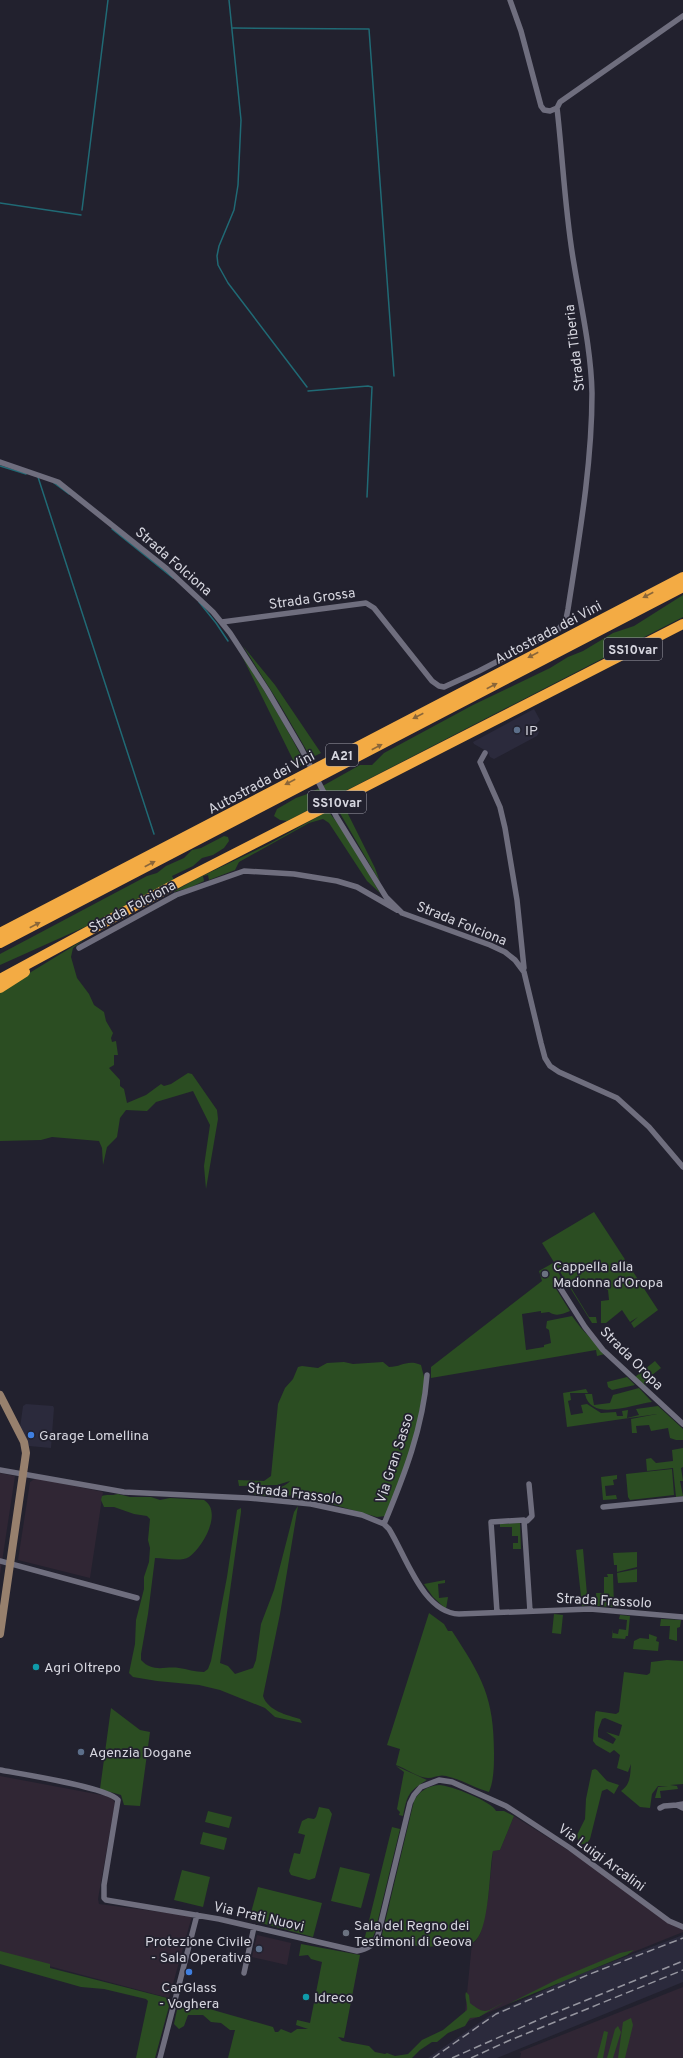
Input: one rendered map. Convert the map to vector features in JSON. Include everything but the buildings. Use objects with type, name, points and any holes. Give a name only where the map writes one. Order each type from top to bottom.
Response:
[{"type":"highway","name":"Autostrada dei Vini","points":[[0,933],[683,577]]},
{"type":"highway","name":"Autostrada dei Vini","points":[[0,943],[683,587]]},
{"type":"highway","name":"SS10var","points":[[0,978],[181,881],[683,624]]},
{"type":"highway","points":[[0,971],[24,959],[35,960],[31,968],[0,988]]},
{"type":"street","points":[[510,0],[521,31],[541,106],[544,110],[550,111],[557,108],[560,102],[683,16]]},
{"type":"street","name":"Strada Tiberia","points":[[439,686],[449,686],[558,630],[566,619],[585,498],[592,392],[588,338],[574,263],[557,108]]},
{"type":"street","name":"Strada Folciona","points":[[0,462],[58,482],[168,568],[222,622],[267,690],[301,748],[336,816],[386,897],[402,913]]},
{"type":"street","name":"Strada Grossa","points":[[222,622],[366,604],[374,608],[423,670],[439,686]]},
{"type":"street","points":[[485,753],[480,762],[500,807],[511,856],[524,972]]},
{"type":"street","name":"Strada Folciona","points":[[79,948],[176,895],[244,871],[294,874],[337,881],[358,887],[402,913],[499,948],[515,960],[524,972],[545,1058],[550,1066],[559,1072],[618,1098],[649,1127],[683,1167]]},
{"type":"street","name":"Strada Oropa","points":[[557,1283],[585,1327],[603,1350],[683,1424]]},
{"type":"street","name":"Via Gran Sasso","points":[[384,1524],[401,1484],[415,1442],[421,1419],[427,1375]]},
{"type":"street","points":[[0,1395],[24,1442],[26,1453],[0,1634]]},
{"type":"street","name":"Strada Frassolo","points":[[0,1470],[124,1492],[248,1498],[310,1504],[362,1515],[384,1524],[394,1537],[423,1590],[436,1606],[453,1614],[596,1609],[683,1617]]},
{"type":"street","points":[[497,1612],[491,1522],[527,1521],[532,1516],[529,1484]]},
{"type":"street","points":[[603,1507],[683,1499]]},
{"type":"street","points":[[524,1521],[530,1611]]},
{"type":"street","points":[[0,1561],[137,1598]]},
{"type":"street","name":"Via Prati Nuovi","points":[[0,1770],[76,1785],[116,1797],[118,1804],[104,1898],[118,1902],[197,1915],[357,1951],[368,1948],[376,1941],[410,1803],[417,1791],[433,1781],[446,1781],[506,1806]]},
{"type":"street","points":[[660,1808],[680,1804],[683,1808]]},
{"type":"street","name":"Via Luigi Arcalini","points":[[506,1806],[570,1848],[669,1921],[683,1927]]},
{"type":"street","points":[[160,2058],[197,1915]]},
{"type":"street","points":[[244,1973],[254,1927]]},
{"type":"shaded area","points":[[534,709],[540,720],[535,725],[539,732],[537,736],[494,759],[490,757],[488,752],[474,744],[473,742]]},
{"type":"shaded area","points":[[26,1404],[53,1406],[51,1448],[29,1446],[20,1428],[23,1406]]},
{"type":"shaded area","points":[[0,1473],[15,1476],[0,1575]]},
{"type":"shaded area","points":[[36,1478],[103,1492],[90,1578],[18,1560],[30,1482]]},
{"type":"shaded area","points":[[0,1776],[112,1797],[115,1803],[98,1899],[99,1904],[192,1916],[169,1998],[0,1953]]},
{"type":"shaded area","points":[[514,1816],[585,1861],[667,1922],[683,1930],[683,1932],[559,1982],[464,2023],[472,1943],[475,1942],[480,1934],[488,1899],[493,1851],[500,1850]]},
{"type":"shaded area","points":[[257,1935],[291,1943],[287,1965],[252,1957]]},
{"type":"shaded area","points":[[683,1935],[683,1982],[497,2058],[428,2058],[492,2014],[558,1984],[559,1982]]},
{"type":"shaded area","points":[[683,1987],[683,2058],[520,2058],[521,2053],[519,2052]]},
{"type":"green space","points":[[683,595],[683,617],[287,821],[280,820],[274,816],[277,809],[296,798],[310,793],[360,765],[372,765],[384,753],[473,705],[550,668],[568,657],[583,651],[613,633],[634,626]]},
{"type":"green space","points":[[243,646],[275,685],[321,753],[311,758]]},
{"type":"green space","points":[[239,650],[265,692],[305,763],[297,768]]},
{"type":"green space","points":[[357,797],[348,806],[348,814],[375,868],[380,882],[337,808]]},
{"type":"green space","points":[[328,811],[340,826],[380,893],[367,881],[329,823],[323,819],[309,823],[239,862],[235,870],[209,880],[208,875],[203,876],[204,881],[189,888],[173,892],[194,880],[269,844]]},
{"type":"green space","points":[[224,836],[228,837],[229,841],[224,848],[213,855],[202,858],[193,866],[172,876],[174,880],[87,926],[0,965],[0,954],[147,876],[157,873],[166,866],[184,858],[192,850],[201,848]]},
{"type":"green space","points":[[85,939],[73,948],[71,957],[77,978],[89,994],[94,1005],[104,1012],[106,1021],[113,1033],[111,1038],[112,1042],[116,1041],[118,1055],[114,1055],[114,1065],[109,1068],[120,1080],[120,1086],[124,1089],[127,1103],[146,1095],[161,1084],[164,1086],[171,1084],[188,1073],[192,1074],[217,1110],[218,1119],[206,1189],[204,1166],[210,1125],[193,1091],[156,1102],[147,1111],[126,1110],[120,1118],[117,1137],[107,1147],[103,1165],[102,1148],[99,1141],[52,1137],[41,1140],[0,1141],[0,991]]},
{"type":"green space","points":[[594,1212],[658,1310],[634,1328],[631,1323],[638,1317],[630,1322],[622,1310],[606,1323],[601,1323],[601,1301],[609,1300],[608,1290],[601,1286],[601,1282],[583,1283],[580,1280],[570,1286],[589,1317],[596,1317],[597,1323],[592,1323],[542,1243]]},
{"type":"green space","points":[[553,1263],[562,1279],[553,1284],[570,1311],[557,1315],[549,1312],[541,1313],[541,1311],[522,1314],[526,1350],[544,1347],[544,1345],[551,1343],[549,1330],[546,1328],[547,1321],[572,1316],[605,1354],[597,1356],[596,1350],[431,1378],[431,1367],[542,1281],[539,1271]]},
{"type":"green space","points":[[655,1361],[661,1368],[647,1379],[649,1382],[645,1386],[635,1377]]},
{"type":"green space","points":[[344,1362],[353,1364],[383,1362],[389,1367],[408,1363],[416,1363],[421,1365],[425,1381],[415,1437],[386,1516],[377,1517],[310,1498],[286,1495],[276,1497],[250,1493],[282,1487],[290,1481],[277,1485],[239,1486],[238,1480],[264,1481],[271,1476],[278,1404],[285,1388],[293,1379],[298,1367],[318,1368],[327,1363]]},
{"type":"green space","points":[[627,1377],[635,1385],[612,1390],[608,1387],[607,1382]]},
{"type":"green space","points":[[639,1388],[652,1402],[625,1408],[605,1410],[596,1408],[589,1403],[585,1394],[592,1394],[594,1405],[610,1403],[613,1395]]},
{"type":"green space","points":[[586,1389],[588,1393],[570,1393],[571,1400],[568,1401],[571,1415],[583,1413],[581,1405],[587,1404],[601,1413],[616,1412],[617,1416],[623,1416],[622,1411],[628,1410],[627,1418],[639,1415],[636,1409],[658,1406],[683,1429],[683,1440],[670,1438],[668,1428],[651,1431],[649,1425],[636,1426],[637,1433],[632,1433],[631,1419],[657,1414],[567,1427],[563,1393]]},
{"type":"green space","points":[[683,1448],[683,1467],[681,1468],[683,1481],[680,1481],[683,1496],[676,1497],[673,1468],[647,1471],[646,1459],[651,1458],[656,1463],[673,1461],[672,1450]]},
{"type":"green space","points":[[672,1469],[674,1495],[630,1500],[628,1497],[626,1474]]},
{"type":"green space","points":[[617,1475],[617,1479],[613,1480],[614,1485],[605,1486],[606,1496],[616,1495],[617,1499],[603,1500],[601,1477]]},
{"type":"green space","points":[[118,1494],[130,1497],[151,1497],[160,1500],[170,1498],[204,1500],[209,1505],[212,1513],[209,1529],[200,1546],[189,1557],[182,1559],[155,1558],[141,1654],[141,1660],[145,1664],[154,1668],[179,1668],[201,1672],[208,1669],[211,1661],[227,1577],[237,1510],[241,1508],[220,1663],[228,1666],[235,1674],[253,1668],[256,1660],[261,1624],[274,1590],[294,1512],[298,1506],[280,1614],[263,1696],[265,1701],[273,1709],[300,1719],[302,1723],[275,1717],[265,1708],[220,1690],[199,1685],[133,1677],[129,1673],[135,1644],[136,1620],[144,1589],[144,1577],[149,1562],[150,1548],[148,1540],[150,1519],[147,1516],[134,1514],[114,1507],[104,1507],[101,1500],[102,1496]]},
{"type":"green space","points":[[520,1523],[521,1549],[513,1549],[513,1543],[518,1543],[518,1536],[512,1536],[512,1527],[500,1527],[500,1524]]},
{"type":"green space","points":[[583,1549],[588,1606],[582,1606],[576,1550]]},
{"type":"green space","points":[[637,1552],[637,1567],[617,1572],[617,1565],[614,1565],[613,1553]]},
{"type":"green space","points":[[637,1569],[637,1582],[618,1583],[617,1573]]},
{"type":"green space","points":[[607,1574],[613,1574],[614,1607],[597,1606],[596,1593],[604,1593],[604,1577],[608,1577]]},
{"type":"green space","points":[[445,1580],[445,1583],[438,1584],[439,1598],[448,1597],[446,1609],[433,1597],[424,1584]]},
{"type":"green space","points":[[429,1613],[444,1624],[448,1631],[452,1631],[478,1675],[489,1702],[492,1717],[494,1753],[492,1783],[489,1792],[446,1776],[441,1775],[424,1778],[416,1775],[396,1765],[400,1749],[387,1745]]},
{"type":"green space","points":[[554,1614],[563,1615],[561,1634],[552,1633]]},
{"type":"green space","points":[[620,1615],[630,1616],[628,1636],[626,1636],[625,1639],[612,1638],[613,1629],[613,1633],[618,1634],[619,1629],[626,1630],[627,1620],[619,1619]]},
{"type":"green space","points":[[661,1619],[681,1620],[680,1627],[677,1628],[677,1641],[669,1639],[670,1626],[660,1626]]},
{"type":"green space","points":[[649,1634],[657,1637],[656,1641],[659,1642],[658,1651],[633,1649],[634,1641],[640,1638],[649,1639]]},
{"type":"green space","points":[[667,1660],[683,1661],[683,1784],[670,1785],[677,1786],[678,1789],[660,1791],[661,1798],[655,1798],[658,1787],[668,1786],[658,1786],[652,1794],[650,1808],[640,1807],[621,1791],[627,1785],[630,1776],[631,1764],[628,1772],[617,1768],[620,1755],[614,1750],[610,1753],[596,1745],[593,1741],[596,1711],[616,1714],[619,1712],[624,1672],[647,1675],[650,1673],[651,1662]],"holes":[[[605,1718],[622,1725],[619,1736],[606,1732],[616,1739],[613,1744],[598,1737],[598,1730],[602,1719]]]},
{"type":"green space","points":[[111,1708],[140,1730],[150,1732],[140,1806],[124,1805],[121,1795],[100,1789]]},
{"type":"green space","points":[[396,1766],[427,1780],[416,1787],[409,1795],[403,1816],[399,1815],[400,1812],[397,1809],[404,1772]]},
{"type":"green space","points":[[595,1769],[607,1781],[619,1785],[614,1794],[607,1789],[602,1791],[590,1839],[587,1843],[579,1845],[577,1835],[585,1819],[586,1799],[592,1770]]},
{"type":"green space","points":[[439,1785],[452,1788],[480,1799],[493,1807],[496,1811],[504,1811],[514,1816],[500,1850],[493,1851],[486,1916],[478,1938],[472,1943],[426,1947],[405,1944],[387,1948],[380,1945],[380,1943],[414,1801],[418,1794],[424,1790]]},
{"type":"green space","points":[[319,1807],[329,1809],[332,1814],[315,1878],[309,1880],[291,1875],[289,1871],[294,1853],[300,1854],[305,1835],[298,1833],[302,1821],[308,1818],[314,1819]]},
{"type":"green space","points":[[208,1811],[232,1817],[229,1828],[205,1822]]},
{"type":"green space","points":[[392,1827],[400,1829],[375,1932],[373,1937],[363,1945]]},
{"type":"green space","points":[[203,1832],[227,1838],[224,1850],[200,1844]]},
{"type":"green space","points":[[340,1867],[370,1874],[361,1908],[331,1901]]},
{"type":"green space","points":[[182,1870],[210,1877],[203,1907],[174,1900]]},
{"type":"green space","points":[[258,1887],[322,1903],[313,1937],[249,1920]]},
{"type":"green space","points":[[301,1944],[360,1955],[344,2038],[338,2037],[342,2041],[369,2046],[375,2052],[387,2053],[395,2056],[408,2054],[422,2040],[443,2030],[467,2010],[465,1996],[466,1992],[469,1995],[470,2003],[483,2011],[490,2010],[504,2002],[479,2017],[470,2018],[465,2026],[448,2033],[437,2042],[432,2042],[420,2050],[412,2058],[228,2058],[235,2030],[230,2030],[221,2023],[211,2022],[203,2015],[188,2015],[184,2026],[179,2029],[174,2024],[178,2005],[185,2002],[273,2027],[275,2032],[278,2032],[281,2029],[291,2033],[297,2029],[308,2029],[296,2025],[297,2020],[310,2023],[322,1962],[311,1959],[308,1955],[299,1956]]},
{"type":"green space","points":[[634,1950],[627,1955],[508,2004],[558,1979],[620,1953]]},
{"type":"green space","points":[[0,1951],[50,1964],[50,1968],[171,1999],[155,2058],[136,2058],[148,2001],[146,1999],[104,1989],[81,1987],[0,1964]]},
{"type":"green space","points":[[631,2018],[633,2025],[625,2058],[618,2058],[623,2022]]},
{"type":"green space","points":[[618,2026],[621,2032],[613,2058],[607,2058],[615,2029]]},
{"type":"green space","points":[[604,2031],[608,2032],[603,2058],[597,2058]]},
{"type":"waterway","points":[[82,210],[108,0]]},
{"type":"waterway","points":[[229,0],[241,120],[238,185],[234,210],[219,246],[217,256],[218,265],[228,283],[307,387]]},
{"type":"waterway","points":[[233,28],[369,29],[394,376]]},
{"type":"waterway","points":[[0,203],[81,215]]},
{"type":"waterway","points":[[308,391],[368,386],[372,387],[367,497]]},
{"type":"waterway","points":[[0,466],[26,474]]},
{"type":"waterway","points":[[38,477],[154,834]]},
{"type":"waterway","points":[[54,483],[69,494]]},
{"type":"waterway","points":[[112,529],[173,578]]},
{"type":"waterway","points":[[199,602],[228,641]]},
{"type":"railway","points":[[433,2058],[496,2014],[590,1974],[683,1938]]},
{"type":"railway","points":[[452,2058],[547,2016],[683,1961]]},
{"type":"railway","points":[[471,2058],[508,2041],[683,1970]]},
{"type":"place","name":"IP","points":[[517,730]]},
{"type":"place","name":"Cappella alla Madonna d'Oropa","points":[[545,1274]]},
{"type":"place","name":"Garage Lomellina","points":[[31,1435]]},
{"type":"place","name":"Agri Oltrepo","points":[[36,1667]]},
{"type":"place","name":"Agenzia Dogane","points":[[81,1752]]},
{"type":"place","name":"Sala del Regno dei Testimoni di Geova","points":[[346,1933]]},
{"type":"place","name":"Protezione Civile - Sala Operativa","points":[[259,1949]]},
{"type":"place","name":"CarGlass - Voghera","points":[[189,1972]]},
{"type":"place","name":"Idreco","points":[[306,1997]]}]
